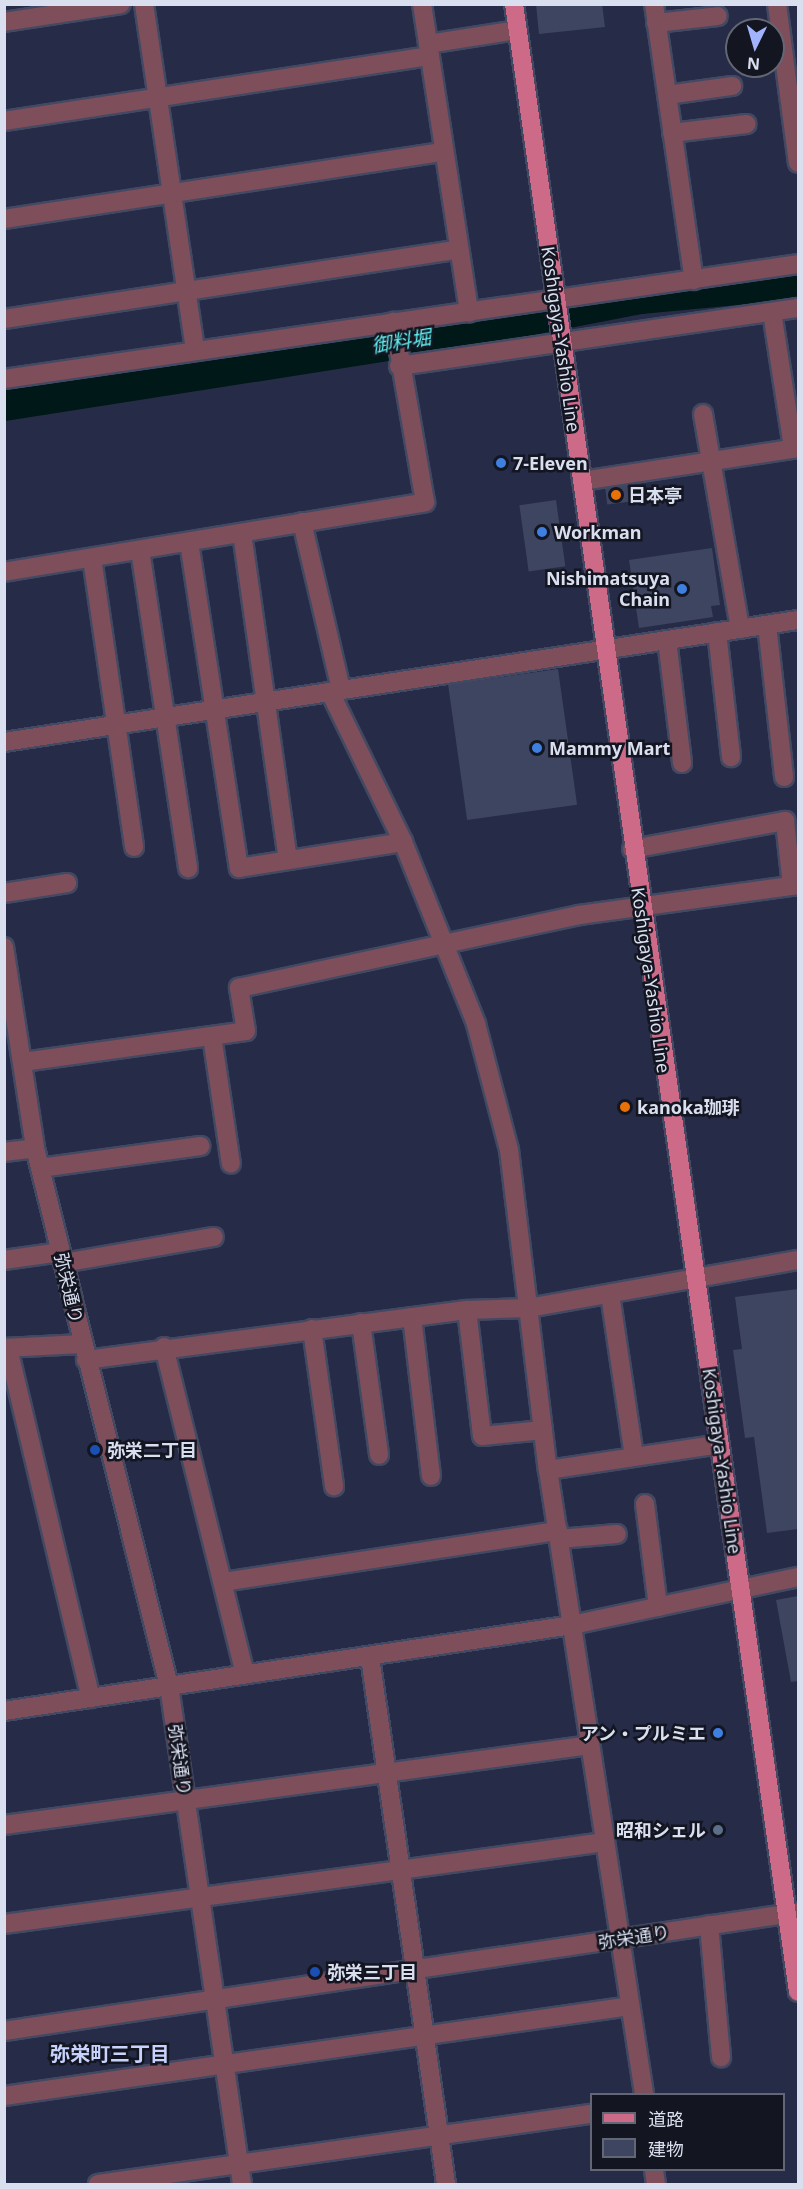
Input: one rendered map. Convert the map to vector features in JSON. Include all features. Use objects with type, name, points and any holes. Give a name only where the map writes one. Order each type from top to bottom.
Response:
[{"type":"main road","name":"Koshigaya-Yashio Line","points":[[514,4],[640,907],[740,1589],[793,1912],[798,1992]]},
{"type":"street","points":[[4,22],[120,4]]},
{"type":"street","points":[[144,4],[195,350]]},
{"type":"street","points":[[422,4],[469,312]]},
{"type":"street","points":[[654,4],[694,280]]},
{"type":"street","points":[[777,4],[798,163]]},
{"type":"street","points":[[656,23],[718,16]]},
{"type":"street","points":[[4,121],[158,98],[429,50],[517,30]]},
{"type":"street","points":[[667,95],[732,86]]},
{"type":"street","points":[[672,133],[746,124]]},
{"type":"street","points":[[4,219],[444,152]]},
{"type":"street","points":[[4,319],[459,249]]},
{"type":"street","points":[[4,379],[195,350],[555,302],[798,264]]},
{"type":"street","points":[[399,363],[560,338],[798,308]]},
{"type":"street","points":[[582,481],[796,448],[772,312]]},
{"type":"street","points":[[4,572],[425,502],[394,325]]},
{"type":"street","points":[[703,414],[740,629]]},
{"type":"street","points":[[302,522],[335,691],[404,842],[442,946],[476,1024],[509,1150],[548,1470],[644,2093]]},
{"type":"street","points":[[242,533],[269,701],[288,860]]},
{"type":"street","points":[[189,542],[239,868],[404,842]]},
{"type":"street","points":[[140,550],[169,717],[188,868]]},
{"type":"street","points":[[92,558],[114,725],[134,847]]},
{"type":"street","points":[[4,742],[798,620]]},
{"type":"street","points":[[767,625],[784,777]]},
{"type":"street","points":[[717,632],[731,757]]},
{"type":"street","points":[[668,640],[682,763]]},
{"type":"street","points":[[16,1054],[246,1031],[239,988],[579,915],[795,885],[785,821],[632,849]]},
{"type":"street","points":[[4,893],[67,883]]},
{"type":"street","name":"弥栄通り","points":[[5,954],[16,1054],[35,1148],[169,1686],[214,1999],[793,1912]]},
{"type":"street","points":[[212,1036],[231,1164]]},
{"type":"street","points":[[40,1168],[200,1146]]},
{"type":"street","points":[[4,1152],[35,1148]]},
{"type":"street","points":[[4,1260],[62,1257],[214,1237]]},
{"type":"street","points":[[91,1698],[8,1372],[6,1348],[84,1352],[164,1347],[467,1310],[528,1308],[696,1281],[798,1260]]},
{"type":"street","points":[[610,1294],[634,1456]]},
{"type":"street","points":[[467,1310],[482,1436],[543,1430]]},
{"type":"street","points":[[412,1317],[431,1476]]},
{"type":"street","points":[[361,1323],[379,1455]]},
{"type":"street","points":[[312,1329],[334,1486]]},
{"type":"street","points":[[164,1347],[245,1674]]},
{"type":"street","points":[[548,1470],[719,1444]]},
{"type":"street","points":[[645,1504],[658,1607]]},
{"type":"street","points":[[223,1582],[559,1535],[617,1534]]},
{"type":"street","points":[[4,1711],[572,1625],[798,1577]]},
{"type":"street","points":[[370,1657],[446,2184]]},
{"type":"street","points":[[4,1825],[590,1745]]},
{"type":"street","points":[[4,1924],[604,1842]]},
{"type":"street","points":[[709,1925],[721,2057]]},
{"type":"street","points":[[4,2031],[214,1999],[242,2184]]},
{"type":"street","points":[[4,2096],[630,2006]]},
{"type":"street","points":[[98,2184],[590,2114]]},
{"type":"building","points":[[536,4],[602,4],[605,27],[539,34]]},
{"type":"building","points":[[627,485],[629,502],[607,505],[605,488]]},
{"type":"building","points":[[556,500],[565,566],[529,571],[519,505]]},
{"type":"building","points":[[712,548],[720,605],[711,606],[713,617],[639,628],[629,560]]},
{"type":"building","points":[[558,669],[577,805],[467,820],[448,684]]},
{"type":"building","points":[[798,1289],[798,1529],[767,1533],[754,1437],[745,1438],[733,1350],[742,1349],[735,1297]]},
{"type":"building","points":[[798,1596],[798,1681],[791,1682],[776,1600]]},
{"type":"waterway","name":"御料堀","points":[[4,404],[455,333],[640,297],[798,282]]},
{"type":"place","name":"7-Eleven","points":[[501,463]]},
{"type":"place","name":"日本亭","points":[[616,495]]},
{"type":"place","name":"Workman","points":[[542,532]]},
{"type":"place","name":"Nishimatsuya Chain","points":[[682,589]]},
{"type":"place","name":"Mammy Mart","points":[[537,748]]},
{"type":"place","name":"kanoka珈琲","points":[[625,1107]]},
{"type":"place","name":"弥栄二丁目","points":[[95,1450]]},
{"type":"place","name":"アン・プルミエ","points":[[718,1733]]},
{"type":"place","name":"昭和シェル","points":[[718,1830]]},
{"type":"place","name":"弥栄三丁目","points":[[315,1972]]},
{"type":"district","name":"弥栄町三丁目","points":[[110,2053]]}]
